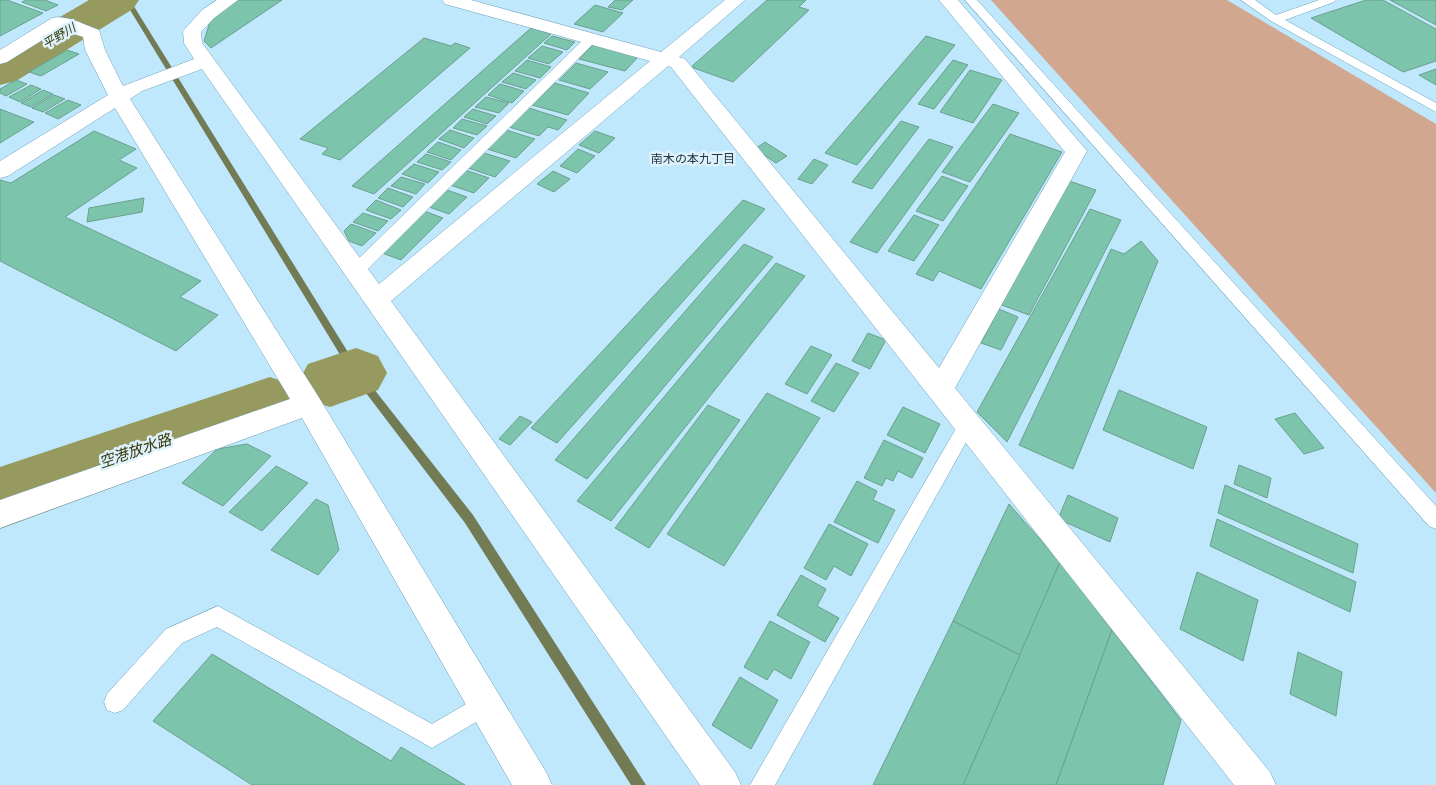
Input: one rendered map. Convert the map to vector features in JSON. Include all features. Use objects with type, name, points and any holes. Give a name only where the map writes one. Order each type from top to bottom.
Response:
[{"type":"street","points":[[229,0],[208,14],[192,31],[193,43],[357,270],[722,785]]},
{"type":"street","points":[[451,0],[678,62],[1257,785]]},
{"type":"street","points":[[377,299],[736,0]]},
{"type":"street","points":[[940,388],[1076,151],[948,0]]},
{"type":"street","points":[[0,58],[59,23],[92,34],[95,50],[127,92],[308,404],[533,785]]},
{"type":"street","points":[[0,171],[127,92],[206,61]]},
{"type":"street","points":[[0,514],[308,404]]},
{"type":"lane","points":[[970,0],[1436,520]]},
{"type":"lane","points":[[1247,0],[1275,19],[1436,108]]},
{"type":"lane","points":[[1275,19],[1330,0]]},
{"type":"lane","points":[[357,270],[591,39]]},
{"type":"lane","points":[[762,785],[968,423]]},
{"type":"lane","points":[[115,702],[174,636],[218,616],[432,736],[485,704]]},
{"type":"shaded area","points":[[991,0],[1227,0],[1436,124],[1436,493]]},
{"type":"building","points":[[0,0],[7,0],[43,13],[0,36]]},
{"type":"building","points":[[26,0],[45,0],[58,5],[46,11],[22,2]]},
{"type":"building","points":[[234,0],[282,0],[211,48],[204,41],[212,15]]},
{"type":"building","points":[[615,0],[633,0],[622,10],[608,7]]},
{"type":"building","points":[[767,0],[806,0],[799,7],[809,10],[733,82],[691,67]]},
{"type":"building","points":[[1366,0],[1383,0],[1436,29],[1436,61],[1403,72],[1311,18]]},
{"type":"building","points":[[1390,0],[1436,0],[1436,25]]},
{"type":"building","points":[[595,5],[623,13],[603,32],[574,24]]},
{"type":"building","points":[[531,28],[551,34],[374,194],[352,186]]},
{"type":"building","points":[[552,36],[575,42],[567,50],[544,43]]},
{"type":"building","points":[[926,36],[955,45],[857,165],[825,153]]},
{"type":"building","points":[[424,38],[451,46],[455,43],[470,48],[340,160],[322,154],[328,148],[300,139]]},
{"type":"building","points":[[594,44],[639,56],[625,71],[579,59]]},
{"type":"building","points":[[542,46],[563,52],[549,64],[528,58]]},
{"type":"building","points":[[67,50],[79,54],[41,76],[29,72]]},
{"type":"building","points":[[527,60],[551,67],[540,78],[515,71]]},
{"type":"building","points":[[953,60],[968,65],[934,109],[918,104]]},
{"type":"building","points":[[576,63],[608,72],[590,89],[559,80]]},
{"type":"building","points":[[1436,69],[1436,85],[1419,75]]},
{"type":"building","points":[[970,70],[1002,80],[973,123],[940,112]]},
{"type":"building","points":[[513,73],[536,80],[526,89],[502,82]]},
{"type":"building","points":[[16,80],[27,84],[6,96],[0,93],[0,89]]},
{"type":"building","points":[[555,83],[589,93],[568,115],[532,105]]},
{"type":"building","points":[[500,84],[524,91],[512,103],[488,95]]},
{"type":"building","points":[[31,85],[41,89],[20,102],[9,97]]},
{"type":"building","points":[[43,90],[53,94],[31,107],[21,103]]},
{"type":"building","points":[[54,95],[65,99],[43,112],[32,108]]},
{"type":"building","points":[[486,97],[509,103],[499,113],[475,107]]},
{"type":"building","points":[[68,100],[81,105],[58,119],[45,113]]},
{"type":"building","points":[[993,104],[1019,113],[970,182],[942,172]]},
{"type":"building","points":[[529,108],[567,120],[558,130],[548,127],[539,136],[509,127]]},
{"type":"building","points":[[0,109],[34,122],[0,143]]},
{"type":"building","points":[[473,109],[496,116],[487,124],[464,117]]},
{"type":"building","points":[[462,119],[487,126],[477,135],[453,128]]},
{"type":"building","points":[[901,121],[919,127],[872,189],[852,182]]},
{"type":"building","points":[[450,130],[474,138],[464,148],[439,139]]},
{"type":"building","points":[[506,130],[535,139],[516,158],[487,149]]},
{"type":"building","points":[[94,131],[136,149],[119,160],[137,168],[65,217],[201,281],[180,297],[218,315],[176,351],[0,261],[0,180],[11,183]]},
{"type":"building","points":[[595,131],[615,138],[599,153],[579,145]]},
{"type":"building","points":[[1010,134],[1062,152],[981,289],[939,271],[933,281],[916,274]]},
{"type":"building","points":[[929,139],[953,147],[877,253],[850,242]]},
{"type":"building","points":[[438,142],[461,150],[451,160],[427,152]]},
{"type":"building","points":[[765,142],[787,156],[776,163],[755,149]]},
{"type":"building","points":[[578,149],[595,156],[577,173],[560,166]]},
{"type":"building","points":[[484,153],[510,161],[495,177],[468,168]]},
{"type":"building","points":[[426,154],[451,162],[442,170],[417,162]]},
{"type":"building","points":[[814,159],[828,165],[812,184],[798,179]]},
{"type":"building","points":[[414,164],[439,172],[428,183],[402,174]]},
{"type":"building","points":[[465,170],[489,178],[474,193],[450,185]]},
{"type":"building","points":[[553,171],[570,179],[554,192],[537,184]]},
{"type":"building","points":[[942,176],[968,186],[943,221],[916,211]]},
{"type":"building","points":[[401,177],[425,184],[416,194],[391,186]]},
{"type":"building","points":[[1069,181],[1096,190],[1029,315],[999,304]]},
{"type":"building","points":[[388,188],[413,197],[403,207],[378,198]]},
{"type":"building","points":[[447,190],[467,197],[449,214],[429,207]]},
{"type":"building","points":[[144,198],[142,212],[87,222],[89,208]]},
{"type":"building","points":[[376,200],[401,210],[391,219],[366,210]]},
{"type":"building","points":[[743,200],[765,209],[557,443],[531,428]]},
{"type":"building","points":[[1090,209],[1121,220],[1007,442],[977,412]]},
{"type":"building","points":[[424,211],[443,218],[401,260],[382,253]]},
{"type":"building","points":[[363,213],[388,221],[378,231],[353,222]]},
{"type":"building","points":[[914,215],[939,225],[914,261],[888,251]]},
{"type":"building","points":[[351,224],[376,233],[362,246],[349,241],[344,231]]},
{"type":"building","points":[[1141,241],[1158,261],[1073,469],[1019,445],[1111,249],[1124,254]]},
{"type":"building","points":[[744,244],[773,257],[587,479],[555,460]]},
{"type":"building","points":[[776,263],[805,276],[611,521],[577,501]]},
{"type":"building","points":[[999,309],[1018,317],[1001,350],[981,343]]},
{"type":"building","points":[[868,333],[886,340],[870,369],[852,361]]},
{"type":"building","points":[[811,346],[832,355],[807,394],[785,384]]},
{"type":"building","points":[[836,363],[859,373],[834,412],[811,401]]},
{"type":"building","points":[[1119,390],[1207,427],[1193,469],[1103,430]]},
{"type":"building","points":[[767,393],[820,418],[724,566],[667,534]]},
{"type":"building","points":[[708,405],[740,420],[649,548],[615,528]]},
{"type":"building","points":[[903,407],[940,424],[925,453],[887,435]]},
{"type":"building","points":[[1295,413],[1324,448],[1304,454],[1275,419]]},
{"type":"building","points":[[520,416],[532,422],[510,445],[499,439]]},
{"type":"building","points":[[884,440],[923,458],[912,478],[898,471],[893,481],[886,478],[882,486],[864,478]]},
{"type":"building","points":[[247,444],[271,456],[223,506],[182,483],[217,449]]},
{"type":"building","points":[[1239,465],[1271,478],[1267,498],[1234,484]]},
{"type":"building","points":[[276,466],[308,483],[262,531],[229,512]]},
{"type":"building","points":[[857,481],[877,491],[873,500],[895,510],[878,543],[834,522]]},
{"type":"building","points":[[1225,485],[1358,544],[1353,573],[1218,513]]},
{"type":"building","points":[[1068,495],[1118,518],[1110,542],[1058,519]]},
{"type":"building","points":[[316,499],[328,505],[339,550],[318,575],[271,550]]},
{"type":"building","points":[[1009,504],[1060,562],[1020,655],[953,621]]},
{"type":"building","points":[[1217,519],[1356,582],[1350,612],[1210,546]]},
{"type":"building","points":[[829,524],[868,544],[851,576],[834,566],[826,580],[804,568]]},
{"type":"building","points":[[1060,562],[1112,630],[1056,785],[963,785]]},
{"type":"building","points":[[1197,572],[1258,600],[1243,661],[1180,629]]},
{"type":"building","points":[[801,575],[826,589],[817,606],[839,618],[825,642],[777,615]]},
{"type":"building","points":[[770,621],[810,642],[791,679],[774,669],[767,680],[744,667]]},
{"type":"building","points":[[953,621],[1020,655],[963,785],[873,785]]},
{"type":"building","points":[[1112,630],[1181,720],[1163,785],[1056,785]]},
{"type":"building","points":[[1298,652],[1342,672],[1336,716],[1290,694]]},
{"type":"building","points":[[212,654],[391,761],[401,747],[465,785],[252,785],[153,721]]},
{"type":"building","points":[[740,677],[778,700],[751,749],[712,725]]},
{"type":"waterway","name":"平野川","points":[[0,71],[118,0]]},
{"type":"waterway","points":[[127,0],[356,373],[469,519],[639,785]]},
{"type":"waterway","name":"空港放水路","points":[[330,382],[356,373]]},
{"type":"waterway","name":"空港放水路","points":[[0,498],[270,403]]},
{"type":"district","name":"南木の本九丁目","points":[[693,159]]}]
